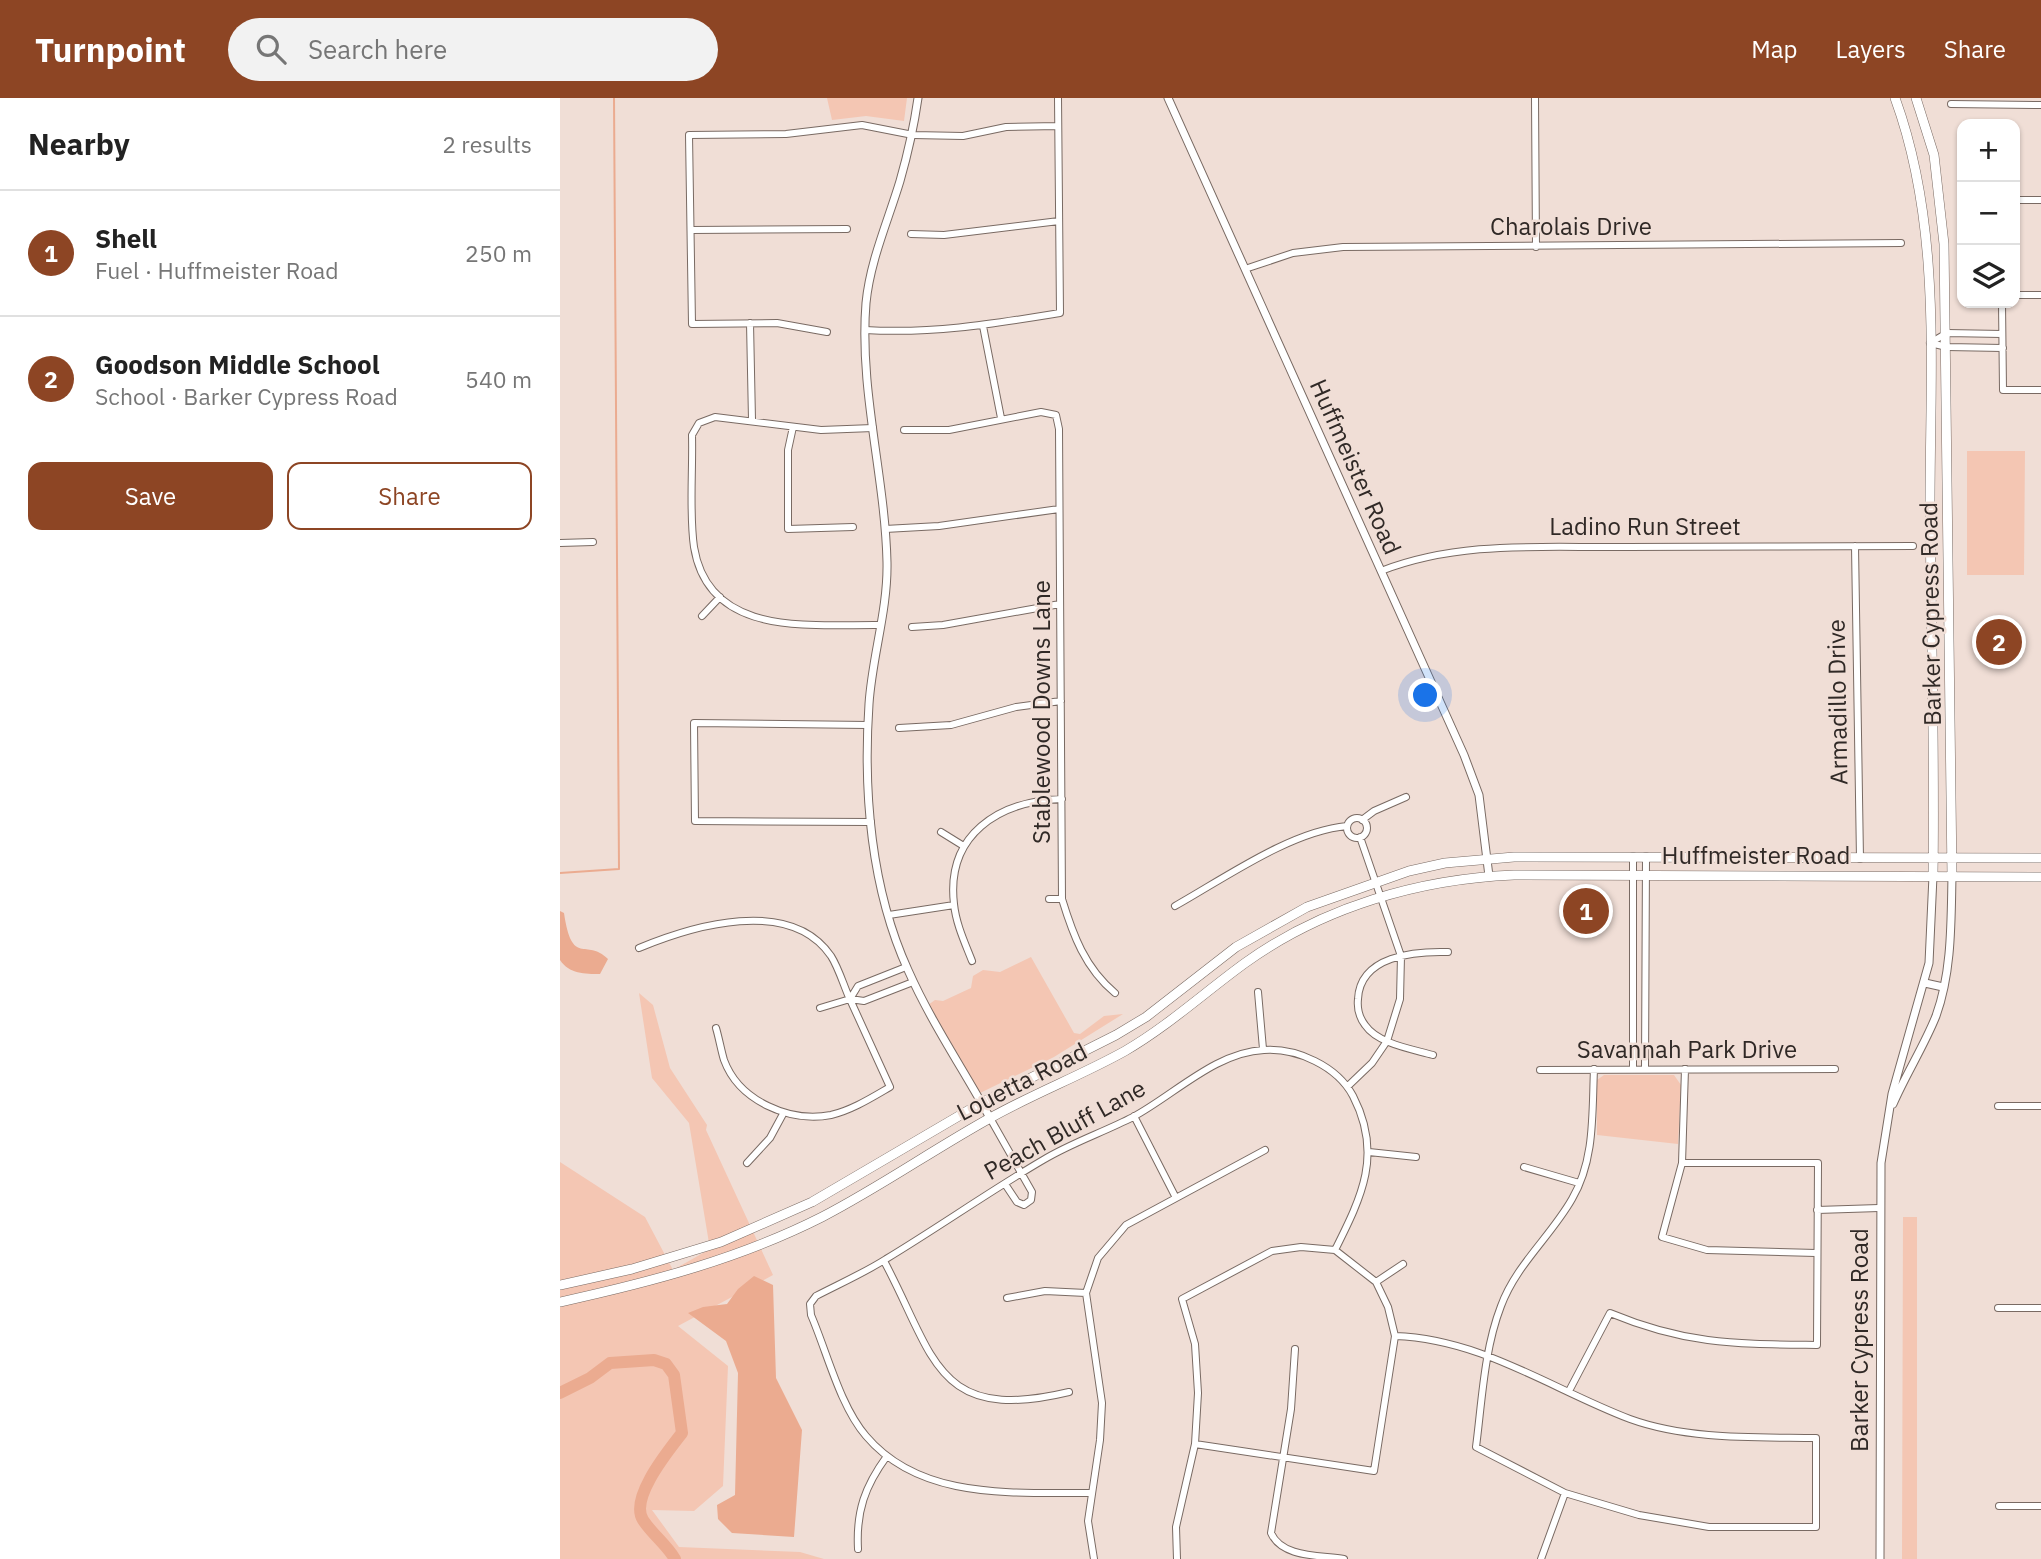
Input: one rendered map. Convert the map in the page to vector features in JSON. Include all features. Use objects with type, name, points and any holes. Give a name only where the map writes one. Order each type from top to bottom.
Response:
[{"type":"main road","name":"Barker Cypress Road","points":[[1895,98],[1912,144],[1922,195],[1930,342],[1933,876]]},
{"type":"main road","name":"Barker Cypress Road","points":[[1916,98],[1934,155],[1941,193],[1947,333],[1952,876]]},
{"type":"main road","points":[[1931,594],[1950,594]]},
{"type":"main road","points":[[1932,724],[1952,724]]},
{"type":"main road","name":"Huffmeister Road","points":[[1488,858],[2041,858]]},
{"type":"main road","name":"Louetta Road","points":[[560,1285],[680,1255],[763,1225],[857,1178],[981,1103],[1146,1017],[1236,947],[1307,907],[1375,880],[1445,863],[1488,858]]},
{"type":"main road","name":"Huffmeister Road","points":[[1489,876],[1632,874],[2041,877]]},
{"type":"main road","name":"Louetta Road","points":[[560,1302],[676,1274],[772,1240],[866,1193],[990,1118],[1125,1051],[1156,1032],[1247,962],[1315,923],[1381,897],[1448,881],[1489,876]]},
{"type":"main road","points":[[1236,947],[1247,962]]},
{"type":"main road","points":[[1116,1035],[1125,1051]]},
{"type":"street","points":[[918,98],[913,135],[881,236],[866,301],[864,356],[887,566],[868,725],[871,822],[883,896],[906,967],[931,1019],[1022,1172],[1032,1192],[1031,1200],[1024,1205],[1017,1202],[1005,1184]]},
{"type":"street","points":[[865,330],[918,333],[983,326],[1059,313],[1058,98]]},
{"type":"street","name":"Huffmeister Road","points":[[1168,98],[1474,780],[1482,813],[1489,876]]},
{"type":"street","points":[[1535,98],[1536,247]]},
{"type":"street","points":[[1951,104],[2041,105]]},
{"type":"street","points":[[827,331],[777,323],[692,324],[690,135],[786,134],[862,125],[913,135],[963,136],[1006,127],[1058,126]]},
{"type":"street","points":[[2020,200],[2041,200]]},
{"type":"street","points":[[911,234],[944,235],[1059,221]]},
{"type":"street","points":[[691,230],[847,229]]},
{"type":"street","name":"Charolais Drive","points":[[1245,269],[1293,253],[1325,248],[1901,243]]},
{"type":"street","points":[[2020,295],[2041,295]]},
{"type":"street","points":[[2002,308],[2003,390],[2041,390]]},
{"type":"street","points":[[750,323],[752,420]]},
{"type":"street","points":[[904,430],[948,430],[1001,418],[983,326]]},
{"type":"street","points":[[1930,342],[1947,333],[2002,334]]},
{"type":"street","points":[[1930,342],[1947,347],[2003,348]]},
{"type":"street","name":"Stablewood Downs Lane","points":[[1001,418],[1041,412],[1056,415],[1062,899],[1074,938],[1084,959],[1115,993]]},
{"type":"street","points":[[873,428],[821,430],[715,417],[699,423],[692,435],[694,548],[712,590],[734,609],[758,620],[881,625]]},
{"type":"street","points":[[793,427],[788,450],[788,529],[853,527]]},
{"type":"street","points":[[885,529],[940,526],[1059,509]]},
{"type":"street","points":[[560,543],[593,542]]},
{"type":"street","name":"Ladino Run Street","points":[[1381,571],[1410,560],[1447,552],[1514,545],[1913,546]]},
{"type":"street","name":"Armadillo Drive","points":[[1855,546],[1860,859]]},
{"type":"street","points":[[702,616],[720,597]]},
{"type":"street","points":[[912,627],[943,625],[1060,604]]},
{"type":"street","points":[[899,728],[951,725],[1016,707],[1061,701]]},
{"type":"street","points":[[868,725],[694,723],[695,821],[871,822]]},
{"type":"street","points":[[1175,906],[1281,848],[1329,828],[1347,826],[1353,819],[1362,820],[1374,811],[1406,797]]},
{"type":"street","points":[[972,961],[954,905],[953,877],[962,845],[981,825],[1011,806],[1062,799]]},
{"type":"street","points":[[1360,837],[1367,828],[1362,820]]},
{"type":"street","points":[[1347,826],[1349,835],[1360,837]]},
{"type":"street","points":[[942,832],[962,845]]},
{"type":"street","points":[[1335,1250],[1356,1208],[1370,1152],[1366,1126],[1348,1086],[1372,1063],[1387,1041],[1400,999],[1401,956],[1360,837]]},
{"type":"street","points":[[1633,856],[1633,1069]]},
{"type":"street","points":[[1645,1069],[1646,856]]},
{"type":"street","name":"Barker Cypress Road","points":[[1880,1559],[1879,1208],[1886,1121],[1925,983],[1932,940],[1933,876]]},
{"type":"street","name":"Barker Cypress Road","points":[[1886,1121],[1930,1029],[1943,987],[1949,955],[1952,876]]},
{"type":"street","points":[[1049,899],[1062,899]]},
{"type":"street","points":[[889,915],[954,905]]},
{"type":"street","points":[[639,948],[677,932],[707,925],[749,922],[788,924],[810,936],[831,956],[890,1087],[860,1104],[831,1115],[783,1114],[756,1098],[737,1082],[725,1061],[716,1028]]},
{"type":"street","points":[[1433,1055],[1387,1041],[1365,1026],[1357,1008],[1358,989],[1368,972],[1386,960],[1421,951],[1448,952]]},
{"type":"street","points":[[850,999],[858,986],[906,967]]},
{"type":"street","points":[[1634,970],[1645,969]]},
{"type":"street","points":[[820,1008],[850,999],[864,1001],[913,982]]},
{"type":"street","points":[[1925,983],[1943,987]]},
{"type":"street","points":[[1258,992],[1263,1049]]},
{"type":"street","name":"Peach Bluff Lane","points":[[887,1456],[865,1435],[845,1402],[811,1315],[810,1304],[816,1296],[884,1261],[1046,1158],[1134,1116],[1229,1058],[1263,1049],[1295,1052],[1326,1068],[1348,1086]]},
{"type":"street","points":[[1395,1336],[1426,1337],[1488,1355],[1632,1419],[1680,1430],[1731,1436],[1816,1438],[1816,1527],[1709,1527],[1639,1515],[1565,1493],[1476,1447],[1488,1355],[1501,1305],[1531,1255],[1572,1199],[1579,1183],[1591,1141],[1594,1069]]},
{"type":"street","points":[[1685,1069],[1682,1163],[1662,1237],[1707,1250],[1816,1253]]},
{"type":"street","name":"Savannah Park Drive","points":[[1540,1070],[1835,1069]]},
{"type":"street","points":[[1998,1106],[2041,1106]]},
{"type":"street","points":[[747,1163],[770,1139],[783,1114]]},
{"type":"street","points":[[1134,1116],[1176,1198]]},
{"type":"street","points":[[1094,1559],[1088,1521],[1100,1440],[1102,1403],[1086,1293],[1098,1258],[1126,1225],[1265,1150]]},
{"type":"street","points":[[1370,1152],[1416,1157]]},
{"type":"street","points":[[1569,1391],[1610,1313],[1645,1328],[1688,1340],[1733,1344],[1818,1345],[1818,1163],[1682,1163]]},
{"type":"street","points":[[1524,1167],[1579,1183]]},
{"type":"street","points":[[1817,1210],[1879,1208]]},
{"type":"street","points":[[1177,1559],[1176,1527],[1195,1444],[1198,1394],[1195,1344],[1182,1299],[1272,1251],[1301,1247],[1335,1250],[1376,1282],[1388,1307],[1395,1336],[1374,1471],[1195,1444]]},
{"type":"street","points":[[884,1261],[923,1346],[947,1379],[974,1393],[1000,1400],[1036,1400],[1069,1392]]},
{"type":"street","points":[[1376,1282],[1403,1264]]},
{"type":"street","points":[[1007,1298],[1045,1291],[1086,1293]]},
{"type":"street","points":[[1998,1307],[2041,1308]]},
{"type":"street","points":[[1295,1349],[1291,1409],[1271,1533],[1276,1544],[1287,1550],[1344,1559]]},
{"type":"street","points":[[858,1549],[857,1525],[862,1496],[887,1456],[922,1478],[956,1487],[1001,1492],[1091,1493]]},
{"type":"street","points":[[1541,1559],[1565,1493]]},
{"type":"street","points":[[1999,1506],[2041,1506]]},
{"type":"shaded area","points":[[827,98],[907,98],[904,121],[866,116],[832,120]]},
{"type":"shaded area","points":[[1967,451],[2025,451],[2024,575],[1967,575]]},
{"type":"shaded area","points":[[560,911],[564,913],[567,930],[576,946],[593,950],[608,959],[600,974],[573,971],[560,960]]},
{"type":"shaded area","points":[[1031,957],[1074,1033],[1080,1034],[1104,1016],[1123,1014],[1054,1057],[980,1093],[928,1005],[971,988],[973,976],[983,970],[1000,972]]},
{"type":"shaded area","points":[[639,993],[653,1005],[670,1068],[707,1125],[706,1130],[773,1275],[678,1326],[728,1366],[723,1486],[694,1511],[652,1510],[679,1547],[800,1552],[824,1559],[560,1559],[560,1162],[645,1217],[673,1270],[710,1249],[689,1123],[652,1078]]},
{"type":"shaded area","points":[[1604,1075],[1674,1075],[1681,1085],[1678,1144],[1597,1135],[1597,1080]]},
{"type":"shaded area","points":[[1903,1217],[1917,1217],[1917,1559],[1902,1559]]},
{"type":"shaded area","points":[[754,1276],[773,1285],[776,1378],[802,1430],[794,1537],[732,1533],[718,1519],[717,1505],[735,1495],[738,1373],[726,1341],[688,1313],[703,1307],[727,1304],[738,1289]]},
{"type":"waterway","points":[[560,873],[619,869],[614,98]]},
{"type":"waterway","points":[[560,1393],[590,1378],[610,1363],[654,1360],[666,1364],[674,1375],[682,1433],[652,1475],[641,1500],[640,1511],[643,1520],[675,1559]]},
{"type":"place","name":"Goodson Middle School","points":[[1999,642]]},
{"type":"place","name":"Shell","points":[[1586,911]]}]
